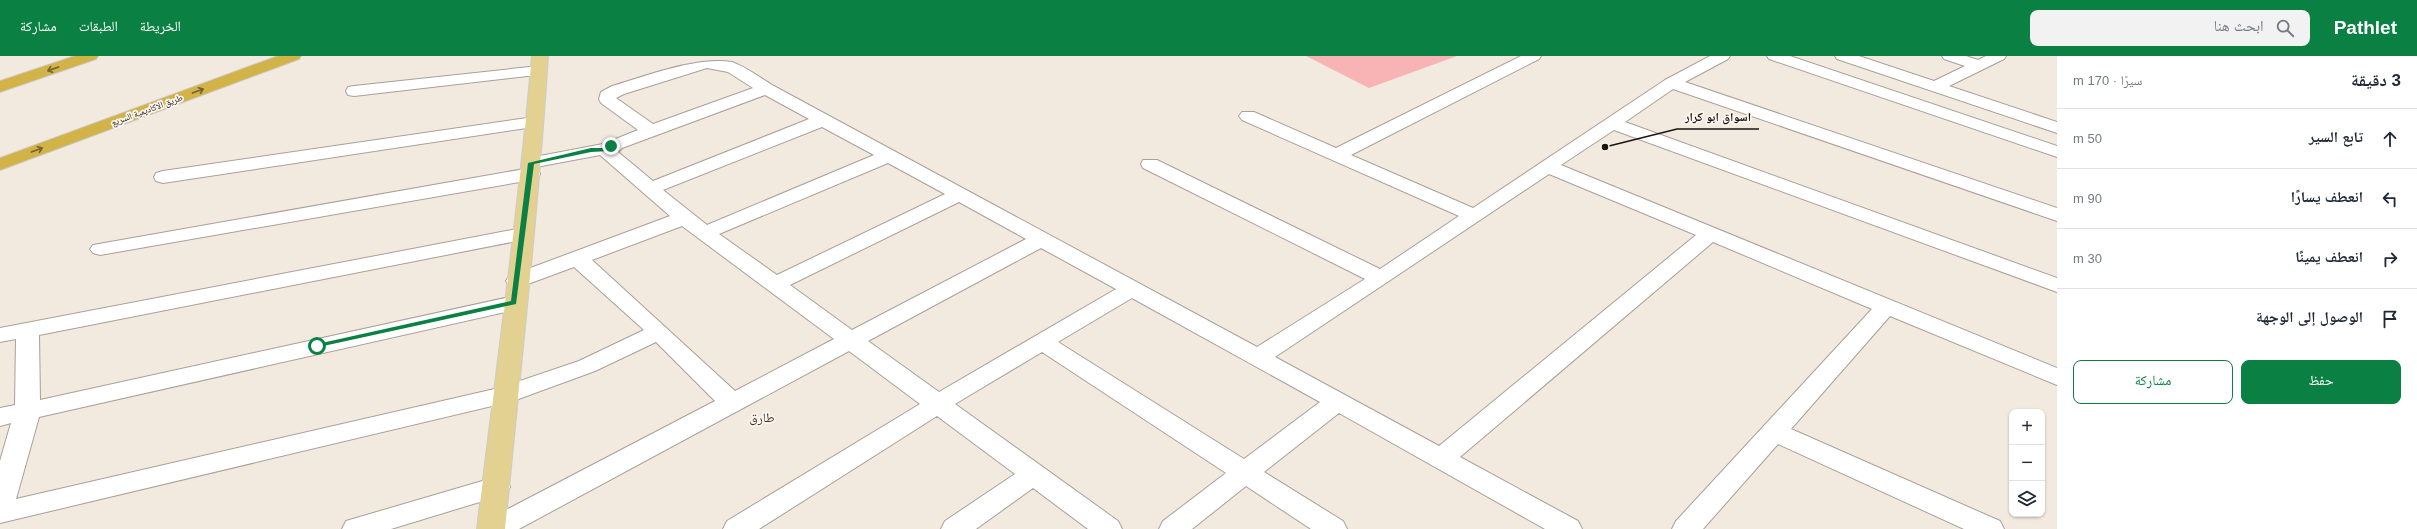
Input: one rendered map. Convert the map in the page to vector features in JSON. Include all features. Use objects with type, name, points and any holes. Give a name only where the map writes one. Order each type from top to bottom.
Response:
[{"type":"highway","points":[[0,87],[90,56]]},
{"type":"highway","name":"طريق الاكاديمية السريع","points":[[0,164],[293,56]]},
{"type":"main road","points":[[492,529],[504,395],[515,292],[531,168],[540,64]]},
{"type":"street","points":[[1336,155],[1533,56]]},
{"type":"street","points":[[1258,357],[1381,278],[1671,83],[1722,56]]},
{"type":"street","points":[[1775,56],[2057,152]]},
{"type":"street","points":[[1843,56],[2057,128]]},
{"type":"street","points":[[1950,56],[1978,65]]},
{"type":"street","points":[[1935,87],[1998,56]]},
{"type":"street","points":[[651,131],[610,102],[607,99],[607,96],[618,90],[697,65],[715,62],[729,66],[766,89],[1040,240],[1258,357],[1336,402],[1568,529]]},
{"type":"street","points":[[354,91],[540,64]]},
{"type":"street","points":[[1671,83],[2057,215]]},
{"type":"street","points":[[100,249],[531,168],[591,150],[608,149],[616,144],[766,89]]},
{"type":"street","points":[[1248,116],[1473,215]]},
{"type":"street","points":[[650,189],[823,120]]},
{"type":"street","points":[[163,177],[534,122]]},
{"type":"street","points":[[1612,123],[2057,285]]},
{"type":"street","points":[[2027,142],[2057,145]]},
{"type":"street","points":[[608,149],[610,156],[684,218],[707,232],[939,403],[1033,475],[1108,529]]},
{"type":"street","points":[[707,232],[888,156]]},
{"type":"street","points":[[1150,164],[1381,278]]},
{"type":"street","points":[[1547,166],[2057,377]]},
{"type":"street","points":[[776,284],[959,195]]},
{"type":"street","points":[[0,417],[515,292],[577,258],[684,218]]},
{"type":"street","points":[[0,335],[522,234]]},
{"type":"street","points":[[1440,459],[1710,234]]},
{"type":"street","points":[[495,529],[1040,240]]},
{"type":"street","points":[[577,258],[659,332],[732,403]]},
{"type":"street","points":[[737,529],[939,403],[1131,289]]},
{"type":"street","points":[[1686,529],[1886,307]]},
{"type":"street","points":[[0,506],[28,410],[26,329]]},
{"type":"street","points":[[0,513],[504,395],[587,366],[659,332]]},
{"type":"street","points":[[1042,342],[1333,529]]},
{"type":"street","points":[[1173,529],[1247,473],[1336,402]]},
{"type":"street","points":[[1773,431],[1990,529]]},
{"type":"street","points":[[955,529],[1033,475]]},
{"type":"street","points":[[356,529],[496,487]]},
{"type":"shaded area","points":[[1306,56],[1457,56],[1369,88]]},
{"type":"place","name":"اسواق ابو كرار","points":[[1605,147]]},
{"type":"district","name":"طارق","points":[[762,417]]},
{"type":"route","points":[[317,346],[514,303],[531,163],[591,150],[608,149],[611,146]]}]
